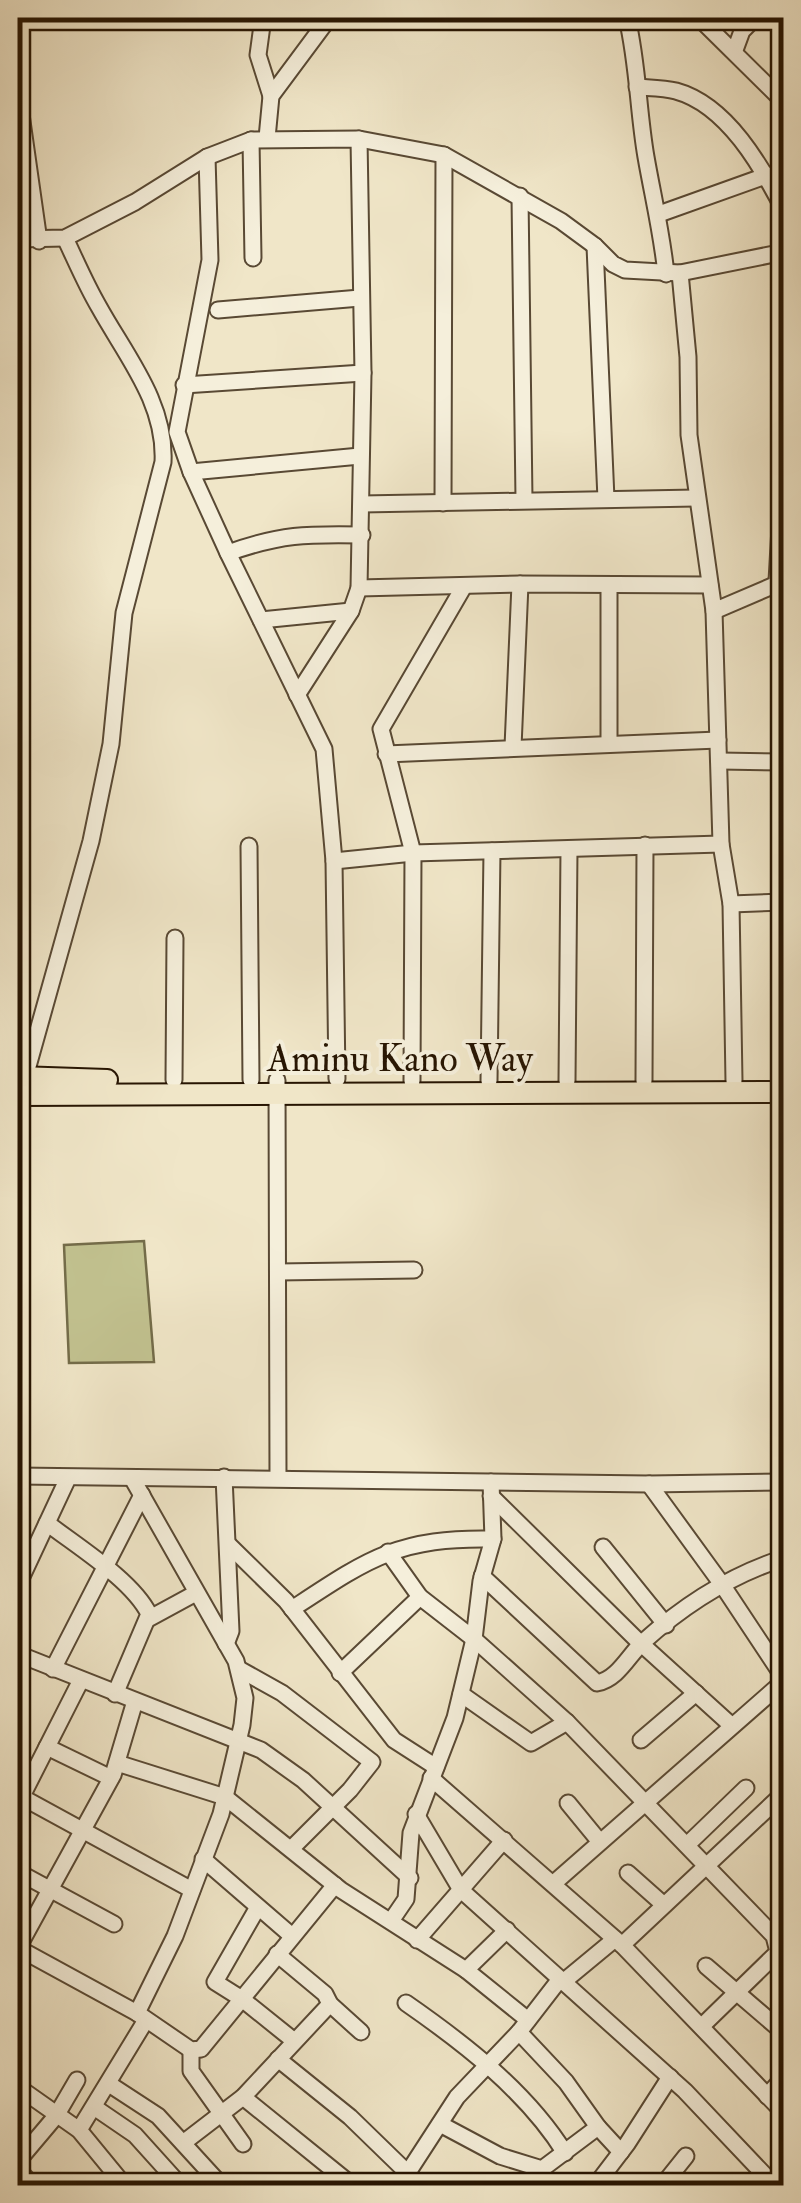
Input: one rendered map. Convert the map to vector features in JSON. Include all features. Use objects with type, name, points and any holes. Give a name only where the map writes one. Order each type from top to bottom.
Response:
[{"type":"main road","name":"Aminu Kano Way","points":[[20,1083],[252,1080],[277,1087],[337,1079],[784,1081]]},
{"type":"main road","name":"Aminu Kano Way","points":[[20,1083],[784,1092]]},
{"type":"street","points":[[262,18],[258,54],[271,96]]},
{"type":"street","points":[[253,258],[259,139],[271,96],[329,18]]},
{"type":"street","points":[[626,18],[646,156],[688,357],[689,435],[714,612],[721,844],[731,904],[734,1081]]},
{"type":"street","points":[[699,18],[784,102]]},
{"type":"street","points":[[734,50],[742,31],[755,18]]},
{"type":"street","points":[[637,87],[675,91],[706,107],[748,147],[768,175],[784,210]]},
{"type":"street","points":[[18,93],[39,241]]},
{"type":"street","points":[[18,239],[65,238],[135,202],[207,157],[259,139],[359,139],[444,156],[520,196],[625,270],[673,273],[784,252]]},
{"type":"street","points":[[297,695],[351,611],[359,588],[363,374],[359,139]]},
{"type":"street","points":[[443,503],[444,156]]},
{"type":"street","points":[[207,157],[210,260],[177,432],[228,552],[324,749],[334,861],[337,1079]]},
{"type":"street","points":[[660,214],[768,175]]},
{"type":"street","points":[[520,196],[524,499]]},
{"type":"street","points":[[20,1083],[91,840],[111,744],[124,614],[163,462],[164,444],[139,373],[98,307],[65,238]]},
{"type":"street","points":[[596,246],[606,499]]},
{"type":"street","points":[[218,310],[360,298]]},
{"type":"street","points":[[184,384],[363,374]]},
{"type":"street","points":[[191,472],[360,456]]},
{"type":"street","points":[[714,612],[780,581],[784,456]]},
{"type":"street","points":[[362,504],[696,498]]},
{"type":"street","points":[[228,552],[270,538],[300,534],[362,536]]},
{"type":"street","points":[[512,746],[520,584]]},
{"type":"street","points":[[609,585],[609,744]]},
{"type":"street","points":[[359,588],[710,585]]},
{"type":"street","points":[[412,1080],[413,853],[381,729],[463,588]]},
{"type":"street","points":[[262,620],[351,611]]},
{"type":"street","points":[[386,754],[718,740]]},
{"type":"street","points":[[720,762],[784,762]]},
{"type":"street","points":[[334,861],[413,853],[721,844]]},
{"type":"street","points":[[644,1081],[645,845]]},
{"type":"street","points":[[248,846],[252,1080]]},
{"type":"street","points":[[567,1081],[569,848]]},
{"type":"street","points":[[489,1081],[492,850]]},
{"type":"street","points":[[731,904],[784,902]]},
{"type":"street","points":[[174,1080],[175,938]]},
{"type":"street","points":[[277,1087],[278,1477]]},
{"type":"street","points":[[278,1272],[414,1270]]},
{"type":"street","points":[[18,1476],[278,1477],[491,1489],[784,1482]]},
{"type":"street","points":[[18,1585],[68,1478]]},
{"type":"street","points":[[79,2130],[109,2084],[175,1936],[225,1796],[245,1698],[239,1669],[132,1478]]},
{"type":"street","points":[[224,1478],[232,1631],[226,1644]]},
{"type":"street","points":[[554,1883],[784,1680],[721,1583],[649,1484]]},
{"type":"street","points":[[391,1921],[406,1899],[410,1839],[416,1814],[434,1773],[474,1639],[482,1576],[493,1539],[491,1489]]},
{"type":"street","points":[[491,1489],[641,1643],[731,1725]]},
{"type":"street","points":[[53,1669],[142,1496]]},
{"type":"street","points":[[48,1523],[139,1599],[150,1618]]},
{"type":"street","points":[[292,1609],[367,1560],[388,1552],[442,1539],[493,1539]]},
{"type":"street","points":[[229,1545],[266,1578],[394,1740],[618,1942],[784,2113]]},
{"type":"street","points":[[603,1547],[666,1624]]},
{"type":"street","points":[[388,1552],[420,1598],[474,1639],[568,1722],[708,1864],[781,1948],[702,2026]]},
{"type":"street","points":[[482,1576],[597,1683],[613,1676],[641,1643],[721,1583],[784,1558]]},
{"type":"street","points":[[115,1694],[150,1618],[196,1593]]},
{"type":"street","points":[[340,1672],[420,1598]]},
{"type":"street","points":[[18,1654],[238,1738],[281,1762],[410,1878]]},
{"type":"street","points":[[239,1669],[282,1693],[370,1759],[372,1766],[290,1849]]},
{"type":"street","points":[[80,1680],[19,1799],[85,1830],[192,1890]]},
{"type":"street","points":[[641,1740],[696,1693]]},
{"type":"street","points":[[460,1694],[531,1743],[568,1722]]},
{"type":"street","points":[[135,1701],[114,1770],[18,1948],[142,2017],[191,2050],[210,2040],[335,1885]]},
{"type":"street","points":[[47,1747],[114,1770],[225,1796],[335,1885],[466,1970],[524,2026],[598,2128],[621,2152]]},
{"type":"street","points":[[688,1844],[746,1788]]},
{"type":"street","points":[[406,2174],[457,2097],[562,1980],[664,1905],[777,1798],[784,1820]]},
{"type":"street","points":[[568,1803],[600,1842]]},
{"type":"street","points":[[416,1814],[461,1890],[670,2077],[765,2182]]},
{"type":"street","points":[[416,1940],[504,1840]]},
{"type":"street","points":[[204,1859],[292,1936]]},
{"type":"street","points":[[18,1872],[114,1924]]},
{"type":"street","points":[[628,1873],[664,1905]]},
{"type":"street","points":[[258,1906],[215,1982],[293,2040]]},
{"type":"street","points":[[466,1970],[507,1930]]},
{"type":"street","points":[[277,1954],[325,1994],[330,2004],[361,2032]]},
{"type":"street","points":[[706,1966],[784,2034]]},
{"type":"street","points":[[406,2003],[486,2065],[533,2109],[564,2154]]},
{"type":"street","points":[[183,2144],[243,2097],[330,2004]]},
{"type":"street","points":[[191,2050],[191,2070],[243,2144]]},
{"type":"street","points":[[278,2059],[350,2117],[421,2186]]},
{"type":"street","points":[[595,2186],[670,2077]]},
{"type":"street","points":[[767,2096],[784,2077]]},
{"type":"street","points":[[18,2161],[56,2116],[77,2080]]},
{"type":"street","points":[[109,2084],[158,2116],[222,2186]]},
{"type":"street","points":[[18,2087],[79,2130],[125,2186]]},
{"type":"street","points":[[243,2097],[353,2186]]},
{"type":"street","points":[[94,2107],[135,2135],[181,2186]]},
{"type":"street","points":[[440,2124],[500,2156],[542,2169],[550,2186]]},
{"type":"street","points":[[542,2169],[598,2128]]},
{"type":"street","points":[[662,2186],[686,2156]]},
{"type":"street","points":[[18,2169],[33,2186]]},
{"type":"green space","points":[[144,1241],[154,1362],[69,1363],[64,1245]]}]
